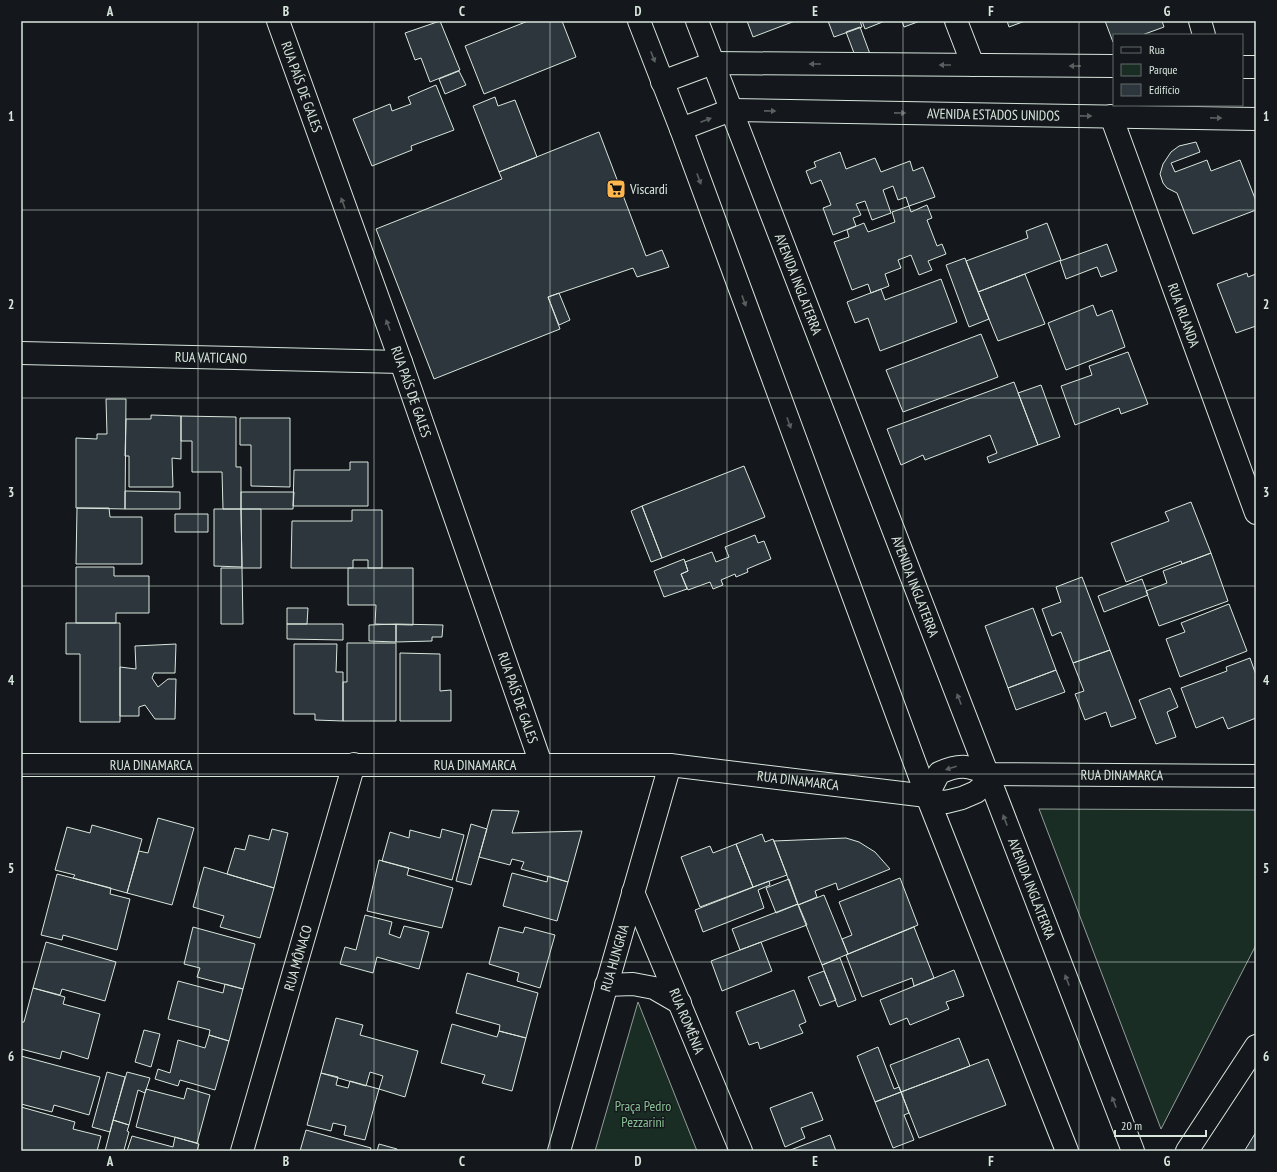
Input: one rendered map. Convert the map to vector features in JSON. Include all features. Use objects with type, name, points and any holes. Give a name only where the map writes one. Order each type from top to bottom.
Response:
[{"type":"street","name":"RUA PAÍS DE GALES","points":[[278,21],[401,362],[541,764]]},
{"type":"street","points":[[639,21],[681,129],[927,796],[1067,1151]]},
{"type":"street","name":"AVENIDA INGLATERRA","points":[[697,21],[1133,1151]]},
{"type":"street","points":[[956,21],[972,65]]},
{"type":"street","points":[[1200,21],[1204,34]]},
{"type":"street","points":[[662,82],[713,63],[1113,66]]},
{"type":"street","points":[[1243,67],[1256,68]]},
{"type":"street","points":[[681,129],[731,110]]},
{"type":"street","name":"AVENIDA ESTADOS UNIDOS","points":[[731,110],[1256,119]]},
{"type":"street","name":"RUA IRLANDA","points":[[1111,116],[1256,513]]},
{"type":"street","name":"RUA VATICANO","points":[[21,353],[401,362]]},
{"type":"street","name":"RUA MÔNACO","points":[[242,1151],[354,764]]},
{"type":"street","name":"RUA DINAMARCA","points":[[21,765],[670,765],[927,796],[936,801],[946,802],[962,798],[976,792],[984,785],[988,774]]},
{"type":"street","name":"RUA HUNGRIA","points":[[559,1151],[670,765]]},
{"type":"street","name":"RUA DINAMARCA","points":[[927,796],[939,773],[954,766],[968,766],[988,774],[1256,776]]},
{"type":"street","name":"RUA ROMÊNIA","points":[[634,892],[741,1151]]},
{"type":"street","points":[[606,985],[634,984],[654,988],[680,1002]]},
{"type":"street","points":[[1187,1151],[1256,1046]]},
{"type":"green space","points":[[1039,809],[1256,810],[1256,945],[1161,1129]]},
{"type":"green space","name":"Praça Pedro Pezzarini","points":[[638,1002],[697,1151],[595,1151]]},
{"type":"building","points":[[440,21],[460,70],[430,82],[421,58],[415,60],[405,33]]},
{"type":"building","points":[[528,21],[562,21],[576,57],[484,94],[465,46]]},
{"type":"building","points":[[747,21],[795,21],[753,37]]},
{"type":"building","points":[[828,21],[860,21],[862,27],[834,37]]},
{"type":"building","points":[[862,21],[885,21],[865,29]]},
{"type":"building","points":[[902,21],[920,21],[904,27]]},
{"type":"building","points":[[1007,21],[1025,21],[1009,27]]},
{"type":"building","points":[[1105,21],[1162,21],[1164,27],[1145,34],[1113,34],[1113,42]]},
{"type":"building","points":[[860,27],[870,54],[854,53],[846,32]]},
{"type":"building","points":[[459,71],[466,85],[445,94],[439,79]]},
{"type":"building","points":[[436,85],[454,130],[411,146],[412,150],[372,166],[353,119],[390,104],[392,111],[411,104],[408,97]]},
{"type":"building","points":[[495,97],[498,106],[515,100],[537,157],[499,172],[473,106]]},
{"type":"building","points":[[599,132],[646,256],[662,250],[669,267],[637,277],[633,268],[548,297],[560,329],[434,379],[376,229],[502,179],[499,172]]},
{"type":"building","points":[[1196,142],[1200,152],[1171,163],[1175,172],[1207,160],[1211,171],[1240,160],[1256,201],[1256,210],[1193,234],[1177,193],[1167,188],[1163,183],[1160,174],[1163,164],[1171,152],[1179,146]]},
{"type":"building","points":[[840,152],[846,169],[875,158],[881,172],[910,161],[913,171],[923,167],[935,197],[909,206],[906,197],[898,200],[893,186],[883,190],[891,213],[872,220],[865,201],[856,204],[861,215],[853,218],[856,226],[833,235],[823,208],[831,205],[821,180],[811,184],[806,171],[816,167],[814,162]]},
{"type":"building","points":[[927,205],[932,218],[927,220],[937,246],[942,244],[946,254],[928,261],[932,270],[919,275],[911,255],[898,260],[901,268],[885,274],[889,286],[871,293],[868,284],[852,290],[834,242],[849,237],[847,230],[864,223],[868,232],[895,222],[892,212],[909,206],[911,212]]},
{"type":"building","points":[[1047,223],[1061,260],[978,292],[966,261],[1028,238],[1026,231]]},
{"type":"building","points":[[1107,244],[1117,271],[1101,277],[1097,267],[1066,279],[1060,261]]},
{"type":"building","points":[[965,258],[989,319],[969,327],[946,265]]},
{"type":"building","points":[[1247,273],[1248,277],[1256,274],[1256,326],[1236,333],[1217,284]]},
{"type":"building","points":[[1025,274],[1045,324],[998,341],[978,292]]},
{"type":"building","points":[[941,279],[957,322],[880,351],[868,318],[855,323],[847,302],[881,289],[885,300]]},
{"type":"building","points":[[559,293],[570,320],[559,325],[548,297]]},
{"type":"building","points":[[1093,305],[1097,316],[1112,310],[1125,347],[1066,370],[1048,323]]},
{"type":"building","points":[[981,334],[998,377],[903,412],[886,370]]},
{"type":"building","points":[[1128,352],[1148,404],[1121,414],[1119,408],[1075,425],[1061,386],[1092,375],[1089,366]]},
{"type":"building","points":[[1014,382],[1038,445],[989,463],[987,457],[997,453],[990,435],[925,460],[923,455],[901,465],[887,429]]},
{"type":"building","points":[[1041,385],[1060,437],[1038,445],[1018,393]]},
{"type":"building","points":[[106,399],[126,399],[125,509],[76,508],[76,438],[97,439],[97,434],[107,434]]},
{"type":"building","points":[[151,415],[181,416],[181,459],[172,458],[173,487],[129,487],[129,456],[125,456],[126,419],[151,419]]},
{"type":"building","points":[[181,416],[236,417],[236,467],[241,467],[241,509],[223,509],[222,472],[192,472],[192,441],[181,441]]},
{"type":"building","points":[[240,418],[290,418],[290,487],[251,486],[251,445],[240,445]]},
{"type":"building","points":[[350,462],[368,462],[368,506],[293,506],[294,470],[350,470]]},
{"type":"building","points":[[744,466],[765,517],[662,558],[642,506]]},
{"type":"building","points":[[125,491],[180,492],[180,509],[125,509]]},
{"type":"building","points":[[241,492],[294,492],[293,509],[241,509]]},
{"type":"building","points":[[1191,502],[1211,553],[1182,564],[1181,561],[1126,582],[1111,543],[1169,521],[1165,512]]},
{"type":"building","points":[[642,506],[662,558],[651,562],[631,511]]},
{"type":"building","points":[[77,508],[109,508],[110,517],[142,517],[142,564],[76,564]]},
{"type":"building","points":[[214,509],[241,509],[242,567],[214,566]]},
{"type":"building","points":[[241,509],[261,509],[261,568],[242,568]]},
{"type":"building","points":[[352,510],[382,510],[382,568],[368,568],[368,560],[353,560],[353,568],[291,568],[292,521],[352,521]]},
{"type":"building","points":[[175,514],[208,514],[208,532],[175,532]]},
{"type":"building","points":[[755,535],[758,543],[764,541],[771,559],[747,569],[748,572],[736,577],[735,574],[721,580],[723,585],[713,589],[710,582],[688,590],[681,574],[688,571],[685,562],[712,552],[716,562],[729,557],[725,547]]},
{"type":"building","points":[[1211,553],[1228,601],[1159,626],[1146,591],[1167,583],[1163,571]]},
{"type":"building","points":[[684,559],[688,571],[681,574],[687,589],[664,597],[654,571]]},
{"type":"building","points":[[76,567],[114,567],[114,576],[149,576],[149,613],[116,613],[116,623],[76,623]]},
{"type":"building","points":[[221,568],[242,568],[243,624],[221,624]]},
{"type":"building","points":[[348,568],[413,568],[413,625],[375,624],[376,605],[348,605]]},
{"type":"building","points":[[1082,577],[1110,650],[1073,663],[1061,632],[1052,636],[1042,609],[1061,602],[1056,587]]},
{"type":"building","points":[[1142,579],[1148,595],[1104,612],[1098,596]]},
{"type":"building","points":[[1229,604],[1247,651],[1180,677],[1166,639],[1185,632],[1181,623]]},
{"type":"building","points":[[287,608],[308,608],[307,624],[287,624]]},
{"type":"building","points":[[1033,608],[1056,670],[1008,688],[985,626]]},
{"type":"building","points":[[66,623],[120,623],[120,722],[80,722],[80,654],[66,654]]},
{"type":"building","points":[[287,624],[343,624],[343,640],[287,639]]},
{"type":"building","points":[[396,624],[443,625],[442,637],[432,637],[432,641],[396,642]]},
{"type":"building","points":[[396,624],[396,642],[369,641],[369,625]]},
{"type":"building","points":[[347,643],[396,643],[396,721],[343,721],[343,682],[347,682]]},
{"type":"building","points":[[176,644],[175,673],[154,673],[152,678],[158,687],[168,679],[176,679],[175,719],[155,719],[145,705],[139,707],[139,716],[120,716],[120,667],[136,669],[135,646]]},
{"type":"building","points":[[294,644],[337,644],[336,672],[343,672],[343,721],[315,720],[315,714],[294,714]]},
{"type":"building","points":[[1110,650],[1136,718],[1111,727],[1106,712],[1085,720],[1075,694],[1084,691],[1073,663]]},
{"type":"building","points":[[400,653],[440,654],[440,691],[451,690],[451,721],[400,721]]},
{"type":"building","points":[[1250,658],[1256,675],[1256,718],[1228,729],[1223,717],[1196,728],[1181,688],[1227,671],[1226,667]]},
{"type":"building","points":[[1056,670],[1065,692],[1016,710],[1008,688]]},
{"type":"building","points":[[1170,688],[1178,707],[1167,712],[1176,737],[1156,744],[1139,700]]},
{"type":"building","points":[[492,810],[519,811],[512,833],[582,831],[568,882],[521,869],[524,862],[512,859],[510,865],[479,857]]},
{"type":"building","points":[[158,818],[194,828],[172,905],[127,893],[139,851],[148,853]]},
{"type":"building","points":[[471,824],[487,829],[471,885],[456,881]]},
{"type":"building","points":[[92,825],[142,839],[127,893],[73,878],[75,875],[55,870],[67,827],[90,833]]},
{"type":"building","points":[[272,829],[288,833],[274,888],[227,874],[235,848],[245,850],[249,835],[269,840]]},
{"type":"building","points":[[442,829],[464,835],[452,880],[382,861],[390,832],[409,838],[410,830],[440,838]]},
{"type":"building","points":[[762,834],[765,842],[773,839],[787,875],[753,887],[736,844]]},
{"type":"building","points":[[846,838],[859,842],[875,852],[890,869],[838,890],[836,883],[815,891],[817,897],[798,905],[774,841]]},
{"type":"building","points":[[736,844],[753,887],[700,907],[681,857],[710,846],[713,853]]},
{"type":"building","points":[[379,860],[409,868],[407,875],[453,888],[442,928],[367,911]]},
{"type":"building","points":[[204,867],[274,888],[260,938],[220,927],[224,916],[193,907]]},
{"type":"building","points":[[512,873],[547,882],[548,876],[568,882],[557,921],[503,906]]},
{"type":"building","points":[[57,874],[111,888],[110,894],[130,899],[117,950],[63,935],[62,940],[41,935]]},
{"type":"building","points":[[900,878],[918,925],[848,954],[842,939],[852,935],[839,902]]},
{"type":"building","points":[[789,879],[798,904],[776,913],[766,888]]},
{"type":"building","points":[[769,881],[770,885],[758,890],[764,908],[703,932],[695,910]]},
{"type":"building","points":[[824,895],[848,954],[822,965],[798,905]]},
{"type":"building","points":[[798,904],[807,925],[740,950],[732,929]]},
{"type":"building","points":[[365,915],[392,922],[389,934],[400,938],[404,926],[429,932],[419,969],[377,957],[373,973],[340,964],[345,947],[356,950]]},
{"type":"building","points":[[193,927],[255,944],[243,989],[197,977],[200,968],[184,964]]},
{"type":"building","points":[[499,927],[523,933],[525,927],[555,935],[540,988],[517,981],[519,973],[489,964]]},
{"type":"building","points":[[914,927],[934,978],[914,986],[912,978],[862,997],[846,955]]},
{"type":"building","points":[[46,942],[116,962],[105,1001],[62,989],[60,995],[33,988]]},
{"type":"building","points":[[761,942],[772,971],[722,991],[711,961]]},
{"type":"building","points":[[840,958],[856,1000],[838,1007],[822,965]]},
{"type":"building","points":[[954,970],[964,996],[946,1002],[949,1009],[910,1025],[907,1018],[890,1025],[880,1000]]},
{"type":"building","points":[[824,971],[836,1000],[820,1006],[808,977]]},
{"type":"building","points":[[467,973],[538,993],[526,1038],[499,1031],[500,1025],[456,1013]]},
{"type":"building","points":[[178,981],[223,993],[225,984],[243,989],[229,1041],[209,1035],[210,1030],[168,1019]]},
{"type":"building","points":[[33,988],[65,997],[63,1004],[100,1014],[88,1059],[62,1051],[60,1059],[21,1049],[21,1022],[24,1022]]},
{"type":"building","points":[[794,990],[806,1022],[799,1025],[803,1033],[760,1049],[758,1042],[749,1045],[736,1012]]},
{"type":"building","points":[[336,1018],[363,1025],[360,1035],[418,1051],[405,1097],[379,1089],[383,1076],[370,1072],[366,1086],[321,1073]]},
{"type":"building","points":[[452,1024],[497,1037],[499,1031],[526,1038],[512,1091],[482,1083],[485,1075],[441,1063]]},
{"type":"building","points":[[144,1030],[160,1034],[151,1067],[135,1062]]},
{"type":"building","points":[[209,1035],[229,1041],[215,1090],[180,1080],[178,1086],[155,1079],[158,1069],[170,1073],[178,1040],[205,1048]]},
{"type":"building","points":[[959,1038],[970,1066],[901,1092],[890,1065]]},
{"type":"building","points":[[878,1047],[894,1089],[899,1087],[901,1092],[875,1102],[857,1056]]},
{"type":"building","points":[[21,1056],[100,1077],[89,1115],[54,1105],[52,1112],[21,1104]]},
{"type":"building","points":[[988,1059],[1006,1105],[919,1138],[901,1092]]},
{"type":"building","points":[[107,1072],[125,1077],[110,1132],[92,1127]]},
{"type":"building","points":[[127,1072],[150,1078],[145,1093],[138,1090],[129,1125],[113,1120]]},
{"type":"building","points":[[321,1073],[338,1077],[336,1085],[348,1088],[350,1081],[379,1089],[365,1140],[344,1135],[346,1126],[333,1123],[331,1131],[307,1125]]},
{"type":"building","points":[[187,1088],[210,1095],[197,1143],[136,1127],[146,1089],[184,1099]]},
{"type":"building","points":[[812,1092],[823,1120],[801,1128],[805,1138],[785,1147],[770,1108]]},
{"type":"building","points":[[901,1092],[909,1113],[904,1115],[914,1140],[893,1148],[875,1102]]},
{"type":"building","points":[[21,1107],[75,1122],[73,1129],[101,1136],[97,1151],[21,1151]]},
{"type":"building","points":[[113,1120],[129,1125],[127,1131],[129,1132],[124,1150],[105,1151]]},
{"type":"building","points":[[306,1130],[371,1148],[370,1151],[300,1151]]},
{"type":"building","points":[[1256,1132],[1256,1151],[1245,1150]]},
{"type":"building","points":[[830,1135],[836,1151],[788,1151]]},
{"type":"building","points":[[132,1136],[173,1147],[175,1137],[199,1144],[197,1151],[127,1151]]},
{"type":"building","points":[[379,1144],[397,1149],[397,1151],[377,1151]]},
{"type":"place","name":"Viscardi","points":[[616,189]]}]
